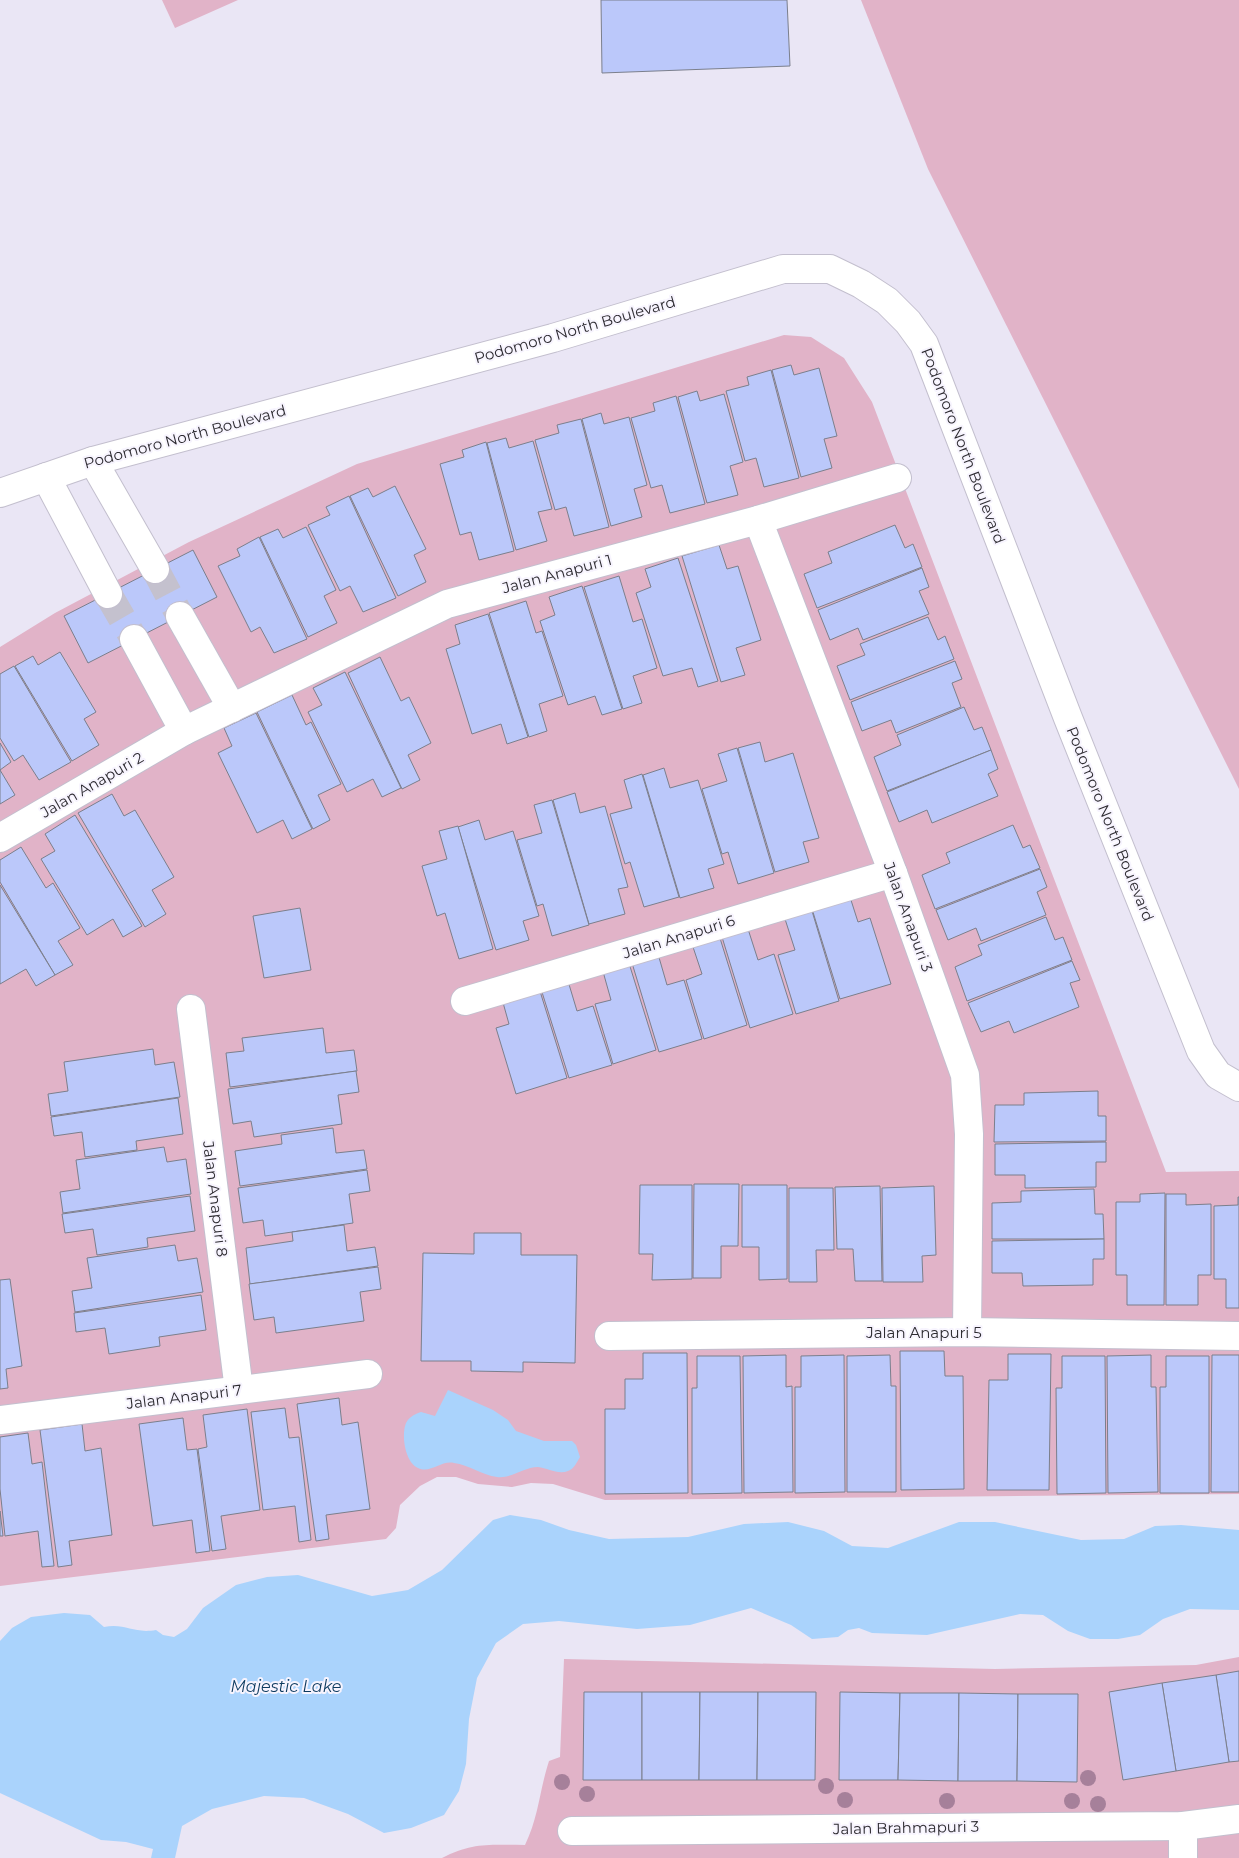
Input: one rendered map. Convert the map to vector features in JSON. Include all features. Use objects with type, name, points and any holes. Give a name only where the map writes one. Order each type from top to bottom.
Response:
[{"type":"street","name":"Podomoro North Boulevard","points":[[0,493],[93,462],[552,338],[783,269],[830,269],[861,284],[886,302],[908,322],[924,344],[1068,718],[1201,1050],[1218,1074],[1239,1087]]},
{"type":"street","points":[[93,462],[155,569]]},
{"type":"street","points":[[46,477],[108,594]]},
{"type":"street","name":"Jalan Anapuri 1","points":[[184,732],[447,604],[758,520],[897,478]]},
{"type":"street","name":"Jalan Anapuri 3","points":[[758,520],[893,873],[965,1075],[969,1134],[967,1332]]},
{"type":"street","points":[[180,616],[232,708]]},
{"type":"street","points":[[134,639],[184,732]]},
{"type":"street","name":"Jalan Anapuri 2","points":[[0,838],[184,732]]},
{"type":"street","name":"Jalan Anapuri 6","points":[[464,1001],[893,873]]},
{"type":"street","name":"Jalan Anapuri 8","points":[[191,1009],[239,1390]]},
{"type":"street","name":"Jalan Anapuri 5","points":[[609,1336],[967,1332],[1239,1336]]},
{"type":"street","name":"Jalan Anapuri 7","points":[[0,1420],[368,1374]]},
{"type":"street","name":"Jalan Brahmapuri 3","points":[[572,1831],[1183,1826],[1239,1819]]},
{"type":"street","points":[[1183,1826],[1183,1858]]},
{"type":"shaded area","points":[[162,0],[238,0],[175,28]]},
{"type":"shaded area","points":[[861,0],[1239,0],[1239,789],[928,169]]},
{"type":"shaded area","points":[[784,335],[811,337],[844,358],[872,402],[1166,1172],[1239,1171],[1239,1494],[605,1500],[553,1484],[531,1483],[512,1487],[478,1484],[456,1477],[437,1477],[420,1486],[400,1505],[396,1528],[386,1539],[0,1586],[0,647],[55,613],[189,542],[357,464]]},
{"type":"shaded area","points":[[1239,1657],[1239,1858],[442,1858],[463,1849],[482,1845],[525,1845],[536,1814],[549,1761],[560,1757],[564,1659],[995,1669],[1196,1665]]},
{"type":"water","points":[[448,1390],[493,1410],[508,1420],[516,1431],[544,1441],[572,1441],[576,1445],[580,1457],[572,1469],[568,1471],[557,1472],[538,1467],[502,1477],[491,1476],[454,1463],[445,1463],[427,1469],[418,1468],[410,1460],[405,1448],[404,1434],[406,1423],[412,1416],[421,1412],[435,1416]]},
{"type":"water","name":"Majestic Lake","points":[[510,1515],[541,1520],[569,1530],[609,1539],[688,1537],[744,1524],[788,1522],[824,1531],[852,1546],[888,1548],[959,1522],[995,1522],[1081,1540],[1124,1539],[1155,1526],[1181,1525],[1239,1530],[1239,1610],[1190,1609],[1163,1619],[1140,1635],[1118,1639],[1090,1639],[1068,1631],[1043,1615],[1020,1614],[927,1635],[872,1633],[859,1628],[848,1630],[838,1637],[812,1639],[791,1625],[751,1608],[690,1625],[637,1629],[559,1621],[523,1624],[496,1643],[477,1678],[469,1719],[466,1764],[459,1791],[444,1815],[411,1828],[384,1833],[348,1814],[304,1798],[264,1796],[212,1809],[182,1826],[175,1858],[151,1858],[153,1849],[126,1842],[101,1840],[0,1793],[0,1641],[12,1628],[31,1617],[64,1613],[90,1615],[104,1627],[118,1626],[141,1631],[156,1630],[163,1635],[174,1637],[187,1629],[203,1608],[236,1585],[267,1577],[298,1575],[372,1596],[408,1590],[442,1570],[493,1520]]},
{"type":"building","points":[[601,0],[787,0],[790,66],[602,73]]},
{"type":"building","points":[[791,365],[794,375],[819,368],[837,436],[824,439],[832,468],[801,477],[772,370]]},
{"type":"building","points":[[771,370],[799,478],[764,487],[756,458],[745,461],[726,391],[749,385],[747,377]]},
{"type":"building","points":[[697,391],[700,401],[724,394],[743,462],[730,466],[738,495],[707,503],[678,397]]},
{"type":"building","points":[[676,396],[705,504],[670,513],[662,485],[651,488],[631,418],[655,411],[653,403]]},
{"type":"building","points":[[601,413],[604,424],[629,417],[647,485],[634,489],[642,517],[611,526],[582,419]]},
{"type":"building","points":[[581,419],[609,527],[574,536],[566,507],[555,510],[535,440],[559,433],[557,425]]},
{"type":"building","points":[[506,438],[509,448],[533,441],[552,509],[538,512],[547,541],[516,550],[487,443]]},
{"type":"building","points":[[486,442],[514,551],[479,560],[471,532],[460,535],[440,464],[464,457],[462,450]]},
{"type":"building","points":[[395,486],[426,549],[414,555],[426,582],[398,596],[350,496],[368,488],[373,497]]},
{"type":"building","points":[[349,496],[396,598],[363,612],[350,586],[340,591],[308,525],[330,515],[326,507]]},
{"type":"building","points":[[895,525],[905,548],[913,544],[922,567],[817,608],[804,574],[832,563],[828,552]]},
{"type":"building","points":[[306,527],[336,590],[324,596],[337,623],[308,637],[260,537],[278,529],[283,538]]},
{"type":"building","points":[[259,537],[307,639],[274,653],[260,627],[251,632],[218,566],[240,556],[237,549]]},
{"type":"building","points":[[719,545],[727,569],[738,566],[761,640],[736,648],[745,675],[721,682],[682,556]]},
{"type":"building","points":[[193,550],[217,597],[88,663],[64,616]]},
{"type":"building","points":[[678,558],[718,681],[698,687],[692,668],[663,676],[636,593],[651,587],[645,569]]},
{"type":"building","points":[[922,568],[929,587],[919,591],[929,614],[863,640],[858,628],[830,640],[818,610]]},
{"type":"building","points":[[619,576],[633,622],[642,619],[657,668],[633,676],[642,703],[623,709],[584,587]]},
{"type":"building","points":[[582,586],[622,709],[602,715],[595,696],[568,705],[540,621],[555,615],[549,597]]},
{"type":"building","points":[[526,601],[536,633],[542,631],[563,696],[539,704],[547,731],[529,737],[489,613]]},
{"type":"building","points":[[488,614],[528,737],[507,744],[501,724],[472,734],[446,649],[460,644],[455,625]]},
{"type":"building","points":[[928,617],[938,640],[945,636],[954,659],[850,700],[837,666],[865,655],[860,644]]},
{"type":"building","points":[[60,652],[96,712],[84,719],[99,745],[72,761],[15,666],[33,656],[38,665]]},
{"type":"building","points":[[380,657],[401,701],[409,697],[431,743],[408,755],[420,780],[402,789],[348,673]]},
{"type":"building","points":[[955,661],[962,679],[952,683],[961,707],[896,733],[891,720],[862,731],[851,702]]},
{"type":"building","points":[[14,666],[71,762],[39,780],[23,755],[14,761],[0,738],[0,674]]},
{"type":"building","points":[[345,672],[401,788],[382,797],[373,779],[347,792],[308,712],[322,705],[313,688]]},
{"type":"building","points":[[292,695],[306,725],[311,722],[341,784],[318,795],[330,820],[313,829],[257,712]]},
{"type":"building","points":[[964,707],[974,730],[982,727],[991,750],[887,791],[874,757],[901,745],[897,735]]},
{"type":"building","points":[[256,713],[312,829],[292,839],[283,820],[257,833],[218,753],[232,746],[224,728]]},
{"type":"building","points":[[760,742],[765,762],[793,753],[819,838],[803,842],[809,862],[775,872],[738,748]]},
{"type":"building","points":[[0,743],[11,762],[0,770]]},
{"type":"building","points":[[737,748],[774,873],[738,884],[728,852],[722,854],[702,789],[727,781],[718,754]]},
{"type":"building","points":[[991,750],[998,769],[988,774],[998,796],[932,823],[927,810],[899,822],[887,792]]},
{"type":"building","points":[[664,768],[670,788],[698,780],[724,864],[708,869],[714,888],[680,898],[643,775]]},
{"type":"building","points":[[0,770],[15,795],[0,804]]},
{"type":"building","points":[[642,774],[679,897],[644,907],[630,862],[625,864],[610,814],[632,808],[624,780]]},
{"type":"building","points":[[575,793],[580,813],[605,806],[628,887],[618,889],[625,914],[589,924],[553,800]]},
{"type":"building","points":[[112,794],[124,816],[135,810],[174,877],[152,890],[166,914],[145,927],[78,813]]},
{"type":"building","points":[[552,800],[589,925],[552,936],[543,904],[537,906],[517,840],[542,833],[534,805]]},
{"type":"building","points":[[75,815],[142,926],[123,937],[113,919],[87,935],[41,859],[55,851],[45,834]]},
{"type":"building","points":[[479,820],[485,840],[513,831],[539,916],[523,921],[529,940],[496,950],[458,827]]},
{"type":"building","points":[[1013,825],[1023,848],[1030,845],[1040,868],[935,909],[922,875],[950,863],[946,853]]},
{"type":"building","points":[[458,826],[493,949],[459,959],[445,913],[437,916],[422,866],[447,859],[439,831]]},
{"type":"building","points":[[21,847],[46,888],[53,883],[80,928],[58,941],[73,965],[55,975],[0,882],[0,860]]},
{"type":"building","points":[[1040,869],[1047,887],[1037,892],[1046,915],[981,941],[976,928],[948,940],[936,910]]},
{"type":"building","points":[[0,885],[55,975],[36,986],[26,969],[0,984]]},
{"type":"building","points":[[850,897],[858,922],[870,918],[891,984],[840,999],[812,909]]},
{"type":"building","points":[[300,908],[311,970],[264,978],[253,916]]},
{"type":"building","points":[[812,911],[839,1001],[796,1014],[778,955],[795,950],[785,919]]},
{"type":"building","points":[[1046,917],[1055,940],[1063,937],[1072,960],[967,1001],[955,967],[982,955],[978,945]]},
{"type":"building","points":[[748,929],[758,960],[774,954],[793,1014],[750,1028],[722,937]]},
{"type":"building","points":[[719,935],[747,1025],[704,1039],[686,980],[702,974],[692,944]]},
{"type":"building","points":[[658,954],[667,985],[684,980],[702,1039],[659,1052],[632,963]]},
{"type":"building","points":[[628,960],[656,1050],[613,1064],[595,1004],[611,1000],[602,968]]},
{"type":"building","points":[[1072,961],[1080,980],[1070,983],[1079,1007],[1014,1033],[1009,1021],[981,1032],[968,1003]]},
{"type":"building","points":[[568,981],[577,1011],[593,1006],[612,1065],[569,1078],[541,989]]},
{"type":"building","points":[[539,988],[567,1078],[516,1094],[496,1028],[509,1024],[502,999]]},
{"type":"building","points":[[323,1028],[326,1053],[354,1050],[357,1071],[230,1087],[226,1053],[244,1051],[242,1038]]},
{"type":"building","points":[[153,1049],[155,1065],[174,1062],[180,1097],[51,1116],[48,1094],[68,1091],[64,1062]]},
{"type":"building","points":[[356,1071],[359,1092],[338,1095],[342,1124],[254,1137],[251,1121],[233,1124],[228,1089]]},
{"type":"building","points":[[1098,1091],[1098,1116],[1106,1116],[1106,1141],[994,1142],[995,1105],[1024,1105],[1024,1093]]},
{"type":"building","points":[[178,1098],[183,1134],[136,1141],[137,1150],[85,1157],[82,1132],[54,1136],[51,1117]]},
{"type":"building","points":[[333,1128],[336,1153],[364,1150],[367,1169],[240,1186],[235,1151],[282,1144],[281,1135]]},
{"type":"building","points":[[1106,1142],[1106,1162],[1096,1162],[1096,1187],[1025,1188],[1025,1175],[995,1175],[995,1144]]},
{"type":"building","points":[[164,1147],[167,1162],[186,1159],[191,1194],[63,1213],[60,1192],[80,1189],[76,1160]]},
{"type":"building","points":[[367,1170],[370,1191],[349,1194],[353,1223],[265,1236],[263,1220],[243,1223],[238,1188]]},
{"type":"building","points":[[694,1184],[739,1184],[738,1246],[721,1246],[721,1278],[693,1278]]},
{"type":"building","points":[[640,1185],[692,1185],[692,1279],[652,1280],[653,1254],[639,1254]]},
{"type":"building","points":[[742,1185],[787,1185],[787,1279],[759,1280],[759,1247],[742,1247]]},
{"type":"building","points":[[880,1186],[882,1281],[855,1281],[853,1249],[837,1249],[835,1187]]},
{"type":"building","points":[[934,1186],[936,1255],[922,1256],[923,1282],[883,1282],[882,1188]]},
{"type":"building","points":[[789,1188],[833,1188],[834,1250],[816,1250],[817,1282],[789,1282]]},
{"type":"building","points":[[1094,1189],[1095,1214],[1103,1214],[1104,1239],[992,1239],[992,1203],[1021,1202],[1021,1191]]},
{"type":"building","points":[[1165,1193],[1164,1305],[1127,1305],[1127,1275],[1116,1275],[1116,1202],[1140,1202],[1140,1194]]},
{"type":"building","points":[[1166,1194],[1186,1194],[1186,1205],[1211,1204],[1211,1275],[1198,1275],[1198,1305],[1166,1305]]},
{"type":"building","points":[[190,1196],[195,1231],[147,1238],[148,1247],[97,1255],[93,1229],[65,1233],[62,1214]]},
{"type":"building","points":[[1238,1197],[1239,1308],[1226,1308],[1226,1279],[1214,1279],[1214,1206],[1238,1205]]},
{"type":"building","points":[[344,1225],[347,1251],[375,1247],[378,1266],[250,1284],[246,1248],[293,1241],[292,1232]]},
{"type":"building","points":[[474,1233],[521,1233],[521,1255],[577,1255],[575,1363],[523,1362],[523,1372],[471,1371],[471,1361],[421,1361],[423,1253],[474,1254]]},
{"type":"building","points":[[1104,1239],[1104,1259],[1093,1259],[1093,1285],[1023,1286],[1022,1273],[992,1273],[992,1241]]},
{"type":"building","points":[[175,1245],[178,1261],[197,1258],[203,1292],[75,1312],[72,1291],[92,1288],[87,1258]]},
{"type":"building","points":[[378,1267],[381,1289],[360,1292],[364,1321],[276,1333],[274,1317],[254,1320],[249,1284]]},
{"type":"building","points":[[10,1279],[22,1366],[6,1369],[8,1388],[0,1389],[0,1280]]},
{"type":"building","points":[[201,1295],[206,1330],[159,1337],[160,1346],[109,1354],[105,1328],[76,1332],[74,1313]]},
{"type":"building","points":[[900,1351],[944,1351],[945,1376],[963,1376],[964,1489],[901,1490]]},
{"type":"building","points":[[643,1353],[687,1353],[688,1493],[605,1494],[605,1409],[625,1409],[625,1379],[643,1379]]},
{"type":"building","points":[[1008,1354],[1051,1354],[1049,1490],[987,1490],[989,1380],[1008,1380]]},
{"type":"building","points":[[786,1355],[786,1387],[792,1386],[793,1492],[744,1493],[743,1356]]},
{"type":"building","points":[[844,1355],[845,1492],[795,1493],[795,1387],[801,1387],[801,1356]]},
{"type":"building","points":[[890,1355],[891,1386],[896,1386],[896,1492],[847,1492],[847,1356]]},
{"type":"building","points":[[1151,1355],[1151,1387],[1156,1387],[1158,1492],[1108,1493],[1107,1356]]},
{"type":"building","points":[[1212,1355],[1239,1355],[1239,1492],[1211,1492]]},
{"type":"building","points":[[697,1356],[740,1356],[742,1493],[692,1494],[692,1388],[697,1388]]},
{"type":"building","points":[[1062,1356],[1105,1356],[1106,1493],[1057,1494],[1056,1388],[1062,1388]]},
{"type":"building","points":[[1166,1356],[1209,1356],[1209,1493],[1160,1493],[1160,1387],[1166,1387]]},
{"type":"building","points":[[339,1398],[342,1425],[358,1422],[370,1509],[326,1515],[329,1539],[316,1541],[297,1404]]},
{"type":"building","points":[[285,1408],[289,1438],[299,1437],[311,1540],[299,1542],[295,1506],[263,1510],[251,1412]]},
{"type":"building","points":[[247,1409],[260,1510],[221,1516],[226,1549],[212,1551],[198,1449],[207,1447],[203,1415]]},
{"type":"building","points":[[183,1418],[187,1450],[197,1449],[210,1551],[196,1553],[192,1520],[153,1526],[139,1424]]},
{"type":"building","points":[[82,1424],[85,1451],[101,1448],[112,1535],[69,1541],[72,1565],[58,1567],[40,1430]]},
{"type":"building","points":[[28,1433],[32,1464],[42,1462],[54,1566],[42,1567],[38,1531],[5,1536],[0,1489],[0,1437]]},
{"type":"building","points":[[0,1511],[3,1536],[0,1536]]},
{"type":"building","points":[[1239,1671],[1239,1761],[1229,1762],[1216,1675]]},
{"type":"building","points":[[1216,1675],[1229,1762],[1176,1771],[1162,1683]]},
{"type":"building","points":[[1162,1683],[1176,1771],[1123,1780],[1109,1692]]},
{"type":"building","points":[[584,1692],[642,1692],[642,1780],[583,1780]]},
{"type":"building","points":[[642,1692],[700,1692],[699,1780],[642,1780]]},
{"type":"building","points":[[700,1692],[758,1692],[757,1780],[699,1780]]},
{"type":"building","points":[[758,1692],[816,1692],[815,1780],[757,1780]]},
{"type":"building","points":[[840,1692],[900,1693],[898,1780],[839,1780]]},
{"type":"building","points":[[900,1693],[959,1693],[958,1781],[898,1780]]},
{"type":"building","points":[[959,1693],[1018,1694],[1017,1781],[958,1781]]},
{"type":"building","points":[[1018,1694],[1078,1694],[1077,1782],[1017,1781]]},
{"type":"tunnel","points":[[155,569],[180,616]]},
{"type":"tunnel","points":[[108,594],[134,639]]}]
